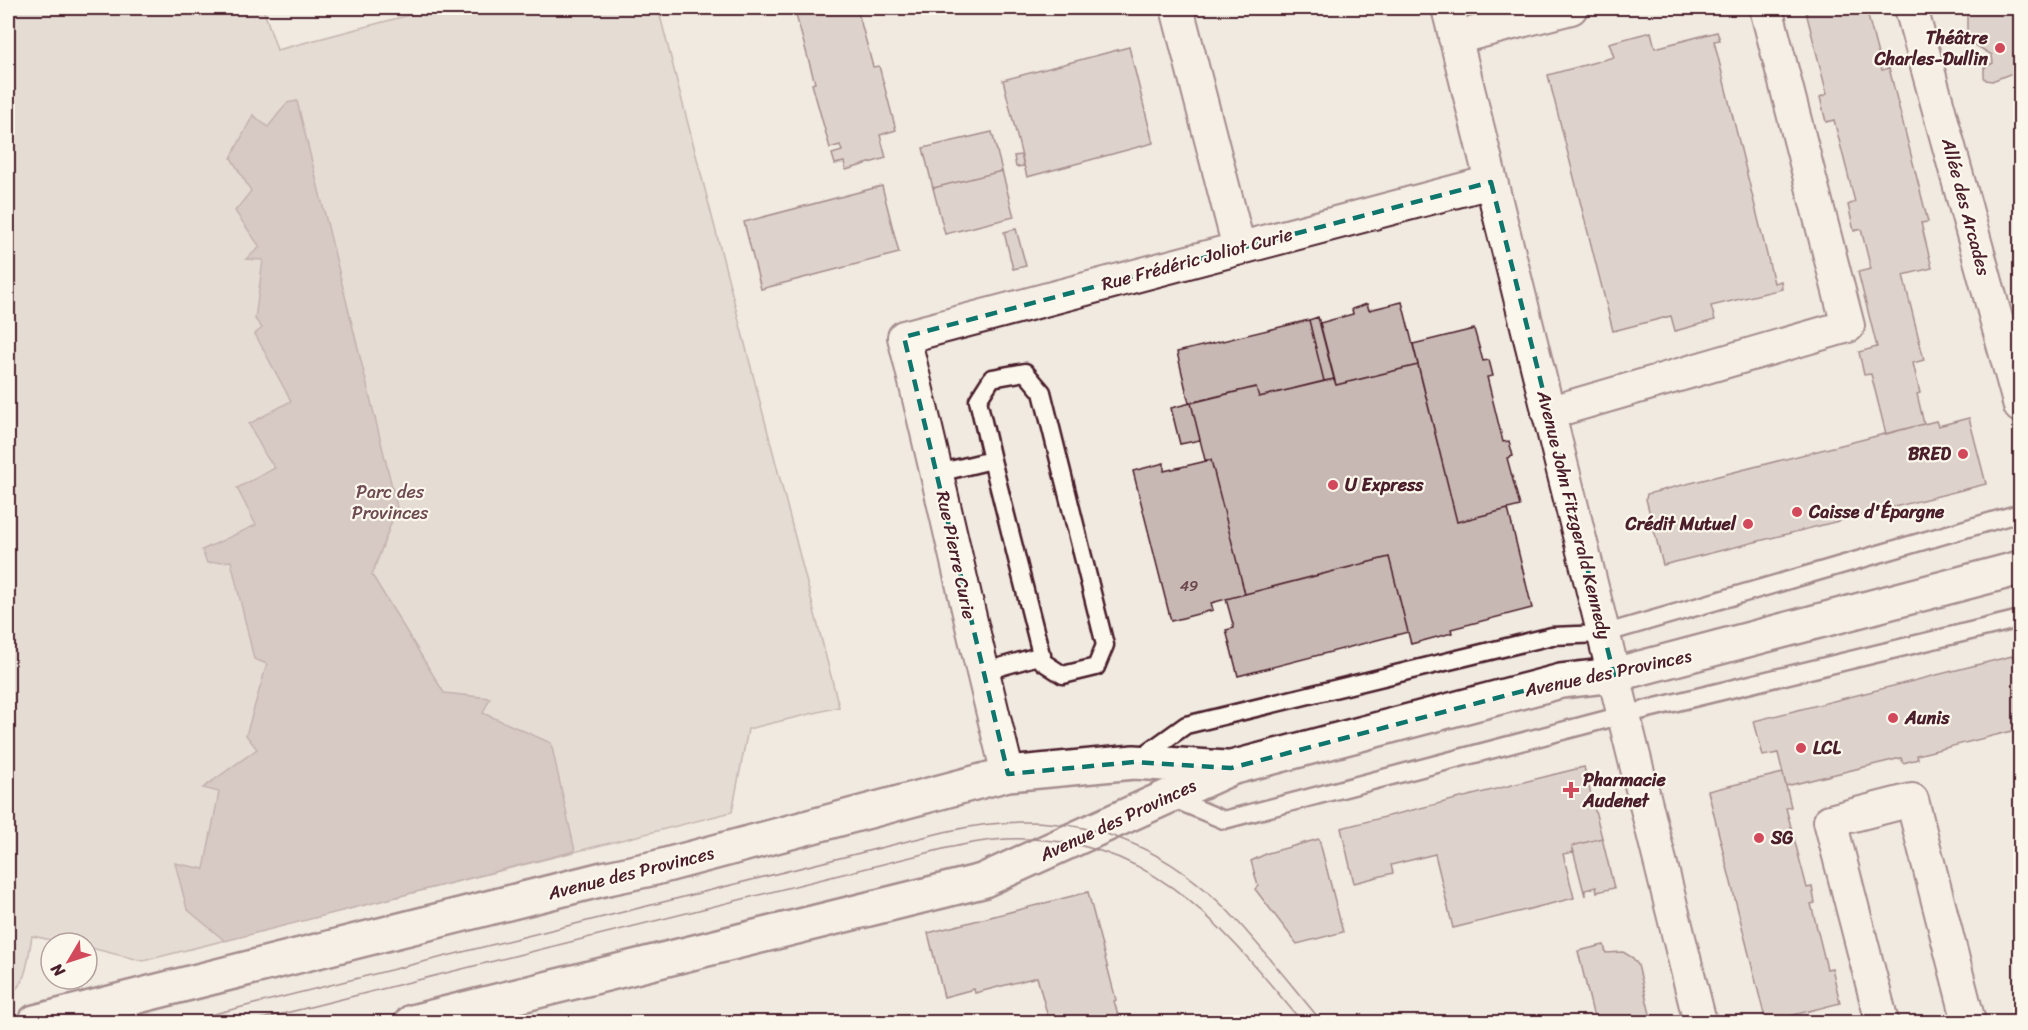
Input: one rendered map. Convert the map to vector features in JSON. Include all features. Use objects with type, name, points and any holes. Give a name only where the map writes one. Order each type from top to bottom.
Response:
[{"type":"street","points":[[1177,8],[1239,248]]},
{"type":"street","name":"Avenue John Fitzgerald Kennedy","points":[[1448,8],[1700,1023]]},
{"type":"street","points":[[1455,38],[1571,8]]},
{"type":"street","points":[[1548,412],[1848,326],[1766,8]]},
{"type":"street","name":"Allée des Arcades","points":[[1911,8],[2020,406]]},
{"type":"street","name":"Rue Frédéric Joliot Curie","points":[[904,337],[1491,182]]},
{"type":"street","name":"Rue Pierre Curie","points":[[904,337],[1008,774]]},
{"type":"street","name":"Avenue des Provinces","points":[[412,1023],[982,881],[1231,768],[1561,681],[1614,675],[2020,568]]},
{"type":"street","name":"Avenue des Provinces","points":[[35,1023],[603,879],[655,868],[1008,774],[1134,762],[1231,768]]},
{"type":"street","points":[[1882,1023],[1830,821],[1912,800],[1969,1023]]},
{"type":"lane","points":[[1025,372],[1042,392],[1105,645],[1096,667],[1063,675],[1043,662],[992,460],[978,400],[992,378],[1025,372]]},
{"type":"lane","points":[[938,473],[992,460]]},
{"type":"lane","points":[[1134,762],[1186,724],[1552,636],[1603,634],[2020,513]]},
{"type":"lane","points":[[1168,796],[1224,820],[1623,715],[2020,619]]},
{"type":"lane","points":[[982,672],[1042,655]]},
{"type":"highlighted area","points":[[1491,182],[1614,675],[1561,681],[1231,768],[1134,762],[1008,774],[904,337]]},
{"type":"green space","name":"Parc des Provinces","points":[[8,8],[263,8],[277,50],[436,8],[658,8],[839,707],[748,729],[732,812],[143,961],[99,950],[99,931],[39,931],[39,937],[32,936],[28,961],[20,985],[8,994]]},
{"type":"shaded area","points":[[297,101],[397,507],[372,575],[444,693],[490,698],[483,713],[551,743],[575,851],[225,941],[187,909],[175,863],[204,869],[219,792],[203,788],[257,749],[246,735],[267,664],[254,659],[231,561],[207,563],[202,550],[256,525],[237,488],[275,468],[249,424],[291,401],[255,334],[262,328],[255,319],[263,260],[246,259],[260,247],[235,211],[251,191],[231,158],[253,115],[268,127],[287,103]]},
{"type":"building","points":[[794,8],[857,8],[873,67],[879,66],[896,130],[880,135],[886,158],[846,170],[844,162],[835,164],[832,154],[842,151],[840,145],[830,148]]},
{"type":"building","points":[[1805,8],[1866,8],[1882,70],[1889,68],[1928,222],[1921,223],[1932,268],[1903,275],[1924,360],[1913,363],[1924,424],[1886,434],[1871,374],[1864,375],[1859,352],[1877,347],[1858,272],[1871,269],[1861,229],[1854,231],[1848,205],[1855,202],[1834,120],[1826,122],[1820,97],[1827,94]]},
{"type":"building","name":"Théâtre Charles-Dullin","points":[[1967,8],[2020,8],[2020,70],[1992,81],[1986,80],[1984,68],[1993,63],[1992,55],[1967,40]]},
{"type":"building","points":[[1651,32],[1655,48],[1717,32],[1720,40],[1714,41],[1774,283],[1781,281],[1782,289],[1711,306],[1715,320],[1675,331],[1671,316],[1613,331],[1548,75],[1614,57],[1609,43]]},
{"type":"building","points":[[1129,47],[1153,143],[1027,177],[1003,80]]},
{"type":"building","points":[[992,132],[1002,171],[933,188],[923,148]]},
{"type":"building","points":[[1021,155],[1024,166],[1016,167],[1014,156]]},
{"type":"building","points":[[1002,171],[1014,217],[945,234],[933,188]]},
{"type":"building","points":[[882,186],[899,253],[761,289],[744,222]]},
{"type":"building","points":[[1016,229],[1026,266],[1013,269],[1004,232]]},
{"type":"building","points":[[1402,302],[1418,365],[1336,385],[1320,323],[1353,314],[1352,309],[1367,304],[1369,310]]},
{"type":"building","points":[[1318,317],[1334,379],[1324,381],[1309,320]]},
{"type":"building","points":[[1309,320],[1324,381],[1259,397],[1256,387],[1189,403],[1177,352]]},
{"type":"building","points":[[1474,329],[1483,361],[1489,360],[1493,376],[1487,377],[1503,442],[1509,441],[1513,456],[1507,458],[1520,506],[1457,522],[1413,344]]},
{"type":"building","name":"U Express","points":[[1418,365],[1457,522],[1508,509],[1532,608],[1451,629],[1452,633],[1411,644],[1389,557],[1245,594],[1211,460],[1205,460],[1191,403],[1256,387],[1259,397],[1334,379],[1336,385]]},
{"type":"building","points":[[1191,403],[1200,440],[1180,444],[1171,408]]},
{"type":"building","points":[[1969,418],[1986,484],[1663,565],[1646,499],[1647,494],[1936,421],[1938,426]]},
{"type":"building","points":[[1211,460],[1245,594],[1211,603],[1213,610],[1171,621],[1133,471],[1164,463],[1164,471]]},
{"type":"building","points":[[1389,557],[1408,632],[1238,676],[1226,630],[1234,628],[1226,599]]},
{"type":"building","name":"Aunis","points":[[2020,654],[2020,729],[1917,755],[1918,759],[1903,763],[1901,758],[1786,786],[1778,753],[1763,756],[1754,721]]},
{"type":"building","points":[[1584,767],[1602,838],[1572,846],[1574,852],[1563,854],[1574,898],[1453,928],[1435,854],[1391,865],[1393,873],[1354,883],[1341,828]]},
{"type":"building","points":[[1783,773],[1791,807],[1786,808],[1807,888],[1812,887],[1815,903],[1811,904],[1827,969],[1832,968],[1840,1003],[1766,1022],[1708,791]]},
{"type":"building","points":[[1602,838],[1614,888],[1597,892],[1596,887],[1585,890],[1585,896],[1572,846]]},
{"type":"building","points":[[1319,839],[1343,932],[1297,944],[1255,889],[1258,886],[1251,861],[1268,853]]},
{"type":"building","points":[[1088,892],[1120,1022],[1054,1022],[1052,1016],[1048,1017],[1037,977],[975,993],[974,989],[944,997],[928,933]]},
{"type":"building","points":[[1604,945],[1606,953],[1623,952],[1633,958],[1638,965],[1652,1022],[1595,1022],[1578,951]]},
{"type":"tram line","points":[[182,1022],[944,832],[984,825],[1023,822],[1061,824],[1097,831],[1132,843],[1165,860],[1197,883],[1228,911],[1322,1022]]},
{"type":"tram line","points":[[250,1022],[947,848],[1006,839],[1057,841],[1101,851],[1141,868],[1176,891],[1209,918],[1241,950],[1302,1022]]},
{"type":"place","name":"Théâtre Charles-Dullin","points":[[2000,48]]},
{"type":"place","name":"BRED","points":[[1963,454]]},
{"type":"place","name":"U Express","points":[[1333,485]]},
{"type":"place","name":"Caisse d'Épargne","points":[[1797,512]]},
{"type":"place","name":"Crédit Mutuel","points":[[1748,524]]},
{"type":"place","name":"Aunis","points":[[1893,718]]},
{"type":"place","name":"LCL","points":[[1801,748]]},
{"type":"place","name":"Pharmacie Audenet","points":[[1571,790]]},
{"type":"place","name":"SG","points":[[1759,838]]}]
